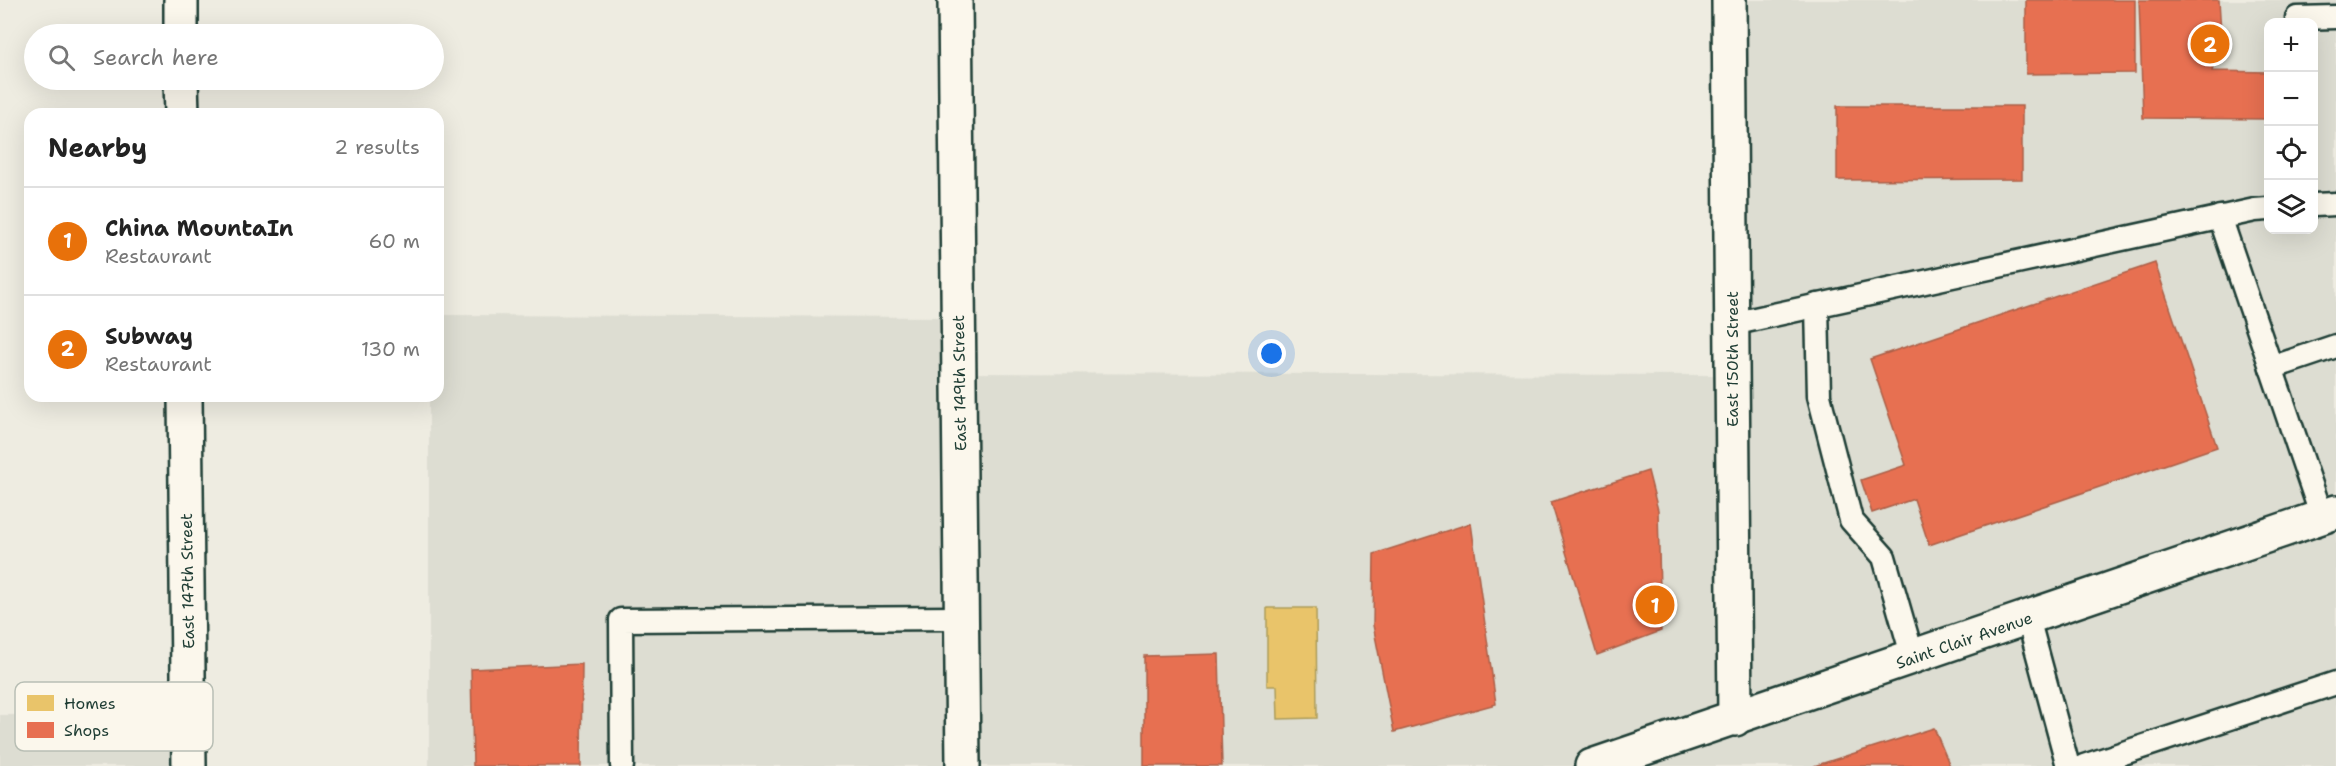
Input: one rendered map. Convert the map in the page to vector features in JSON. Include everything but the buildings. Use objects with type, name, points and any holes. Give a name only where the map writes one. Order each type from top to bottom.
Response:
[{"type":"street","points":[[181,0],[181,24]]},
{"type":"street","name":"East 149th Street","points":[[955,0],[963,766]]},
{"type":"street","name":"East 150th Street","points":[[1729,0],[1735,719]]},
{"type":"street","points":[[182,90],[182,108]]},
{"type":"street","name":"East 147th Street","points":[[185,402],[188,682]]},
{"type":"street","name":"Saint Clair Avenue","points":[[1592,766],[2329,515]]},
{"type":"street","name":"East 147th Street","points":[[189,751],[189,766]]},
{"type":"lane","points":[[2297,18],[2336,17]]},
{"type":"lane","points":[[2318,205],[2336,204]]},
{"type":"lane","points":[[1732,324],[2220,217],[2264,210]]},
{"type":"lane","points":[[2220,217],[2271,368],[2329,515]]},
{"type":"lane","points":[[1817,305],[1819,396],[1851,520],[1884,557],[1912,658]]},
{"type":"lane","points":[[2271,368],[2336,346]]},
{"type":"lane","points":[[621,766],[621,620],[962,618]]},
{"type":"lane","points":[[2028,618],[2068,766]]},
{"type":"lane","points":[[2084,766],[2336,683]]},
{"type":"shaded area","points":[[1729,0],[2336,0],[2336,766],[429,766],[429,402],[444,402],[444,315],[958,317],[959,373],[1731,375]]},
{"type":"shaded area","points":[[0,715],[15,715],[15,751],[189,751],[189,766],[0,766]]},
{"type":"place","name":"Subway","points":[[2210,44]]},
{"type":"place","name":"China MountaIn","points":[[1655,605]]}]
